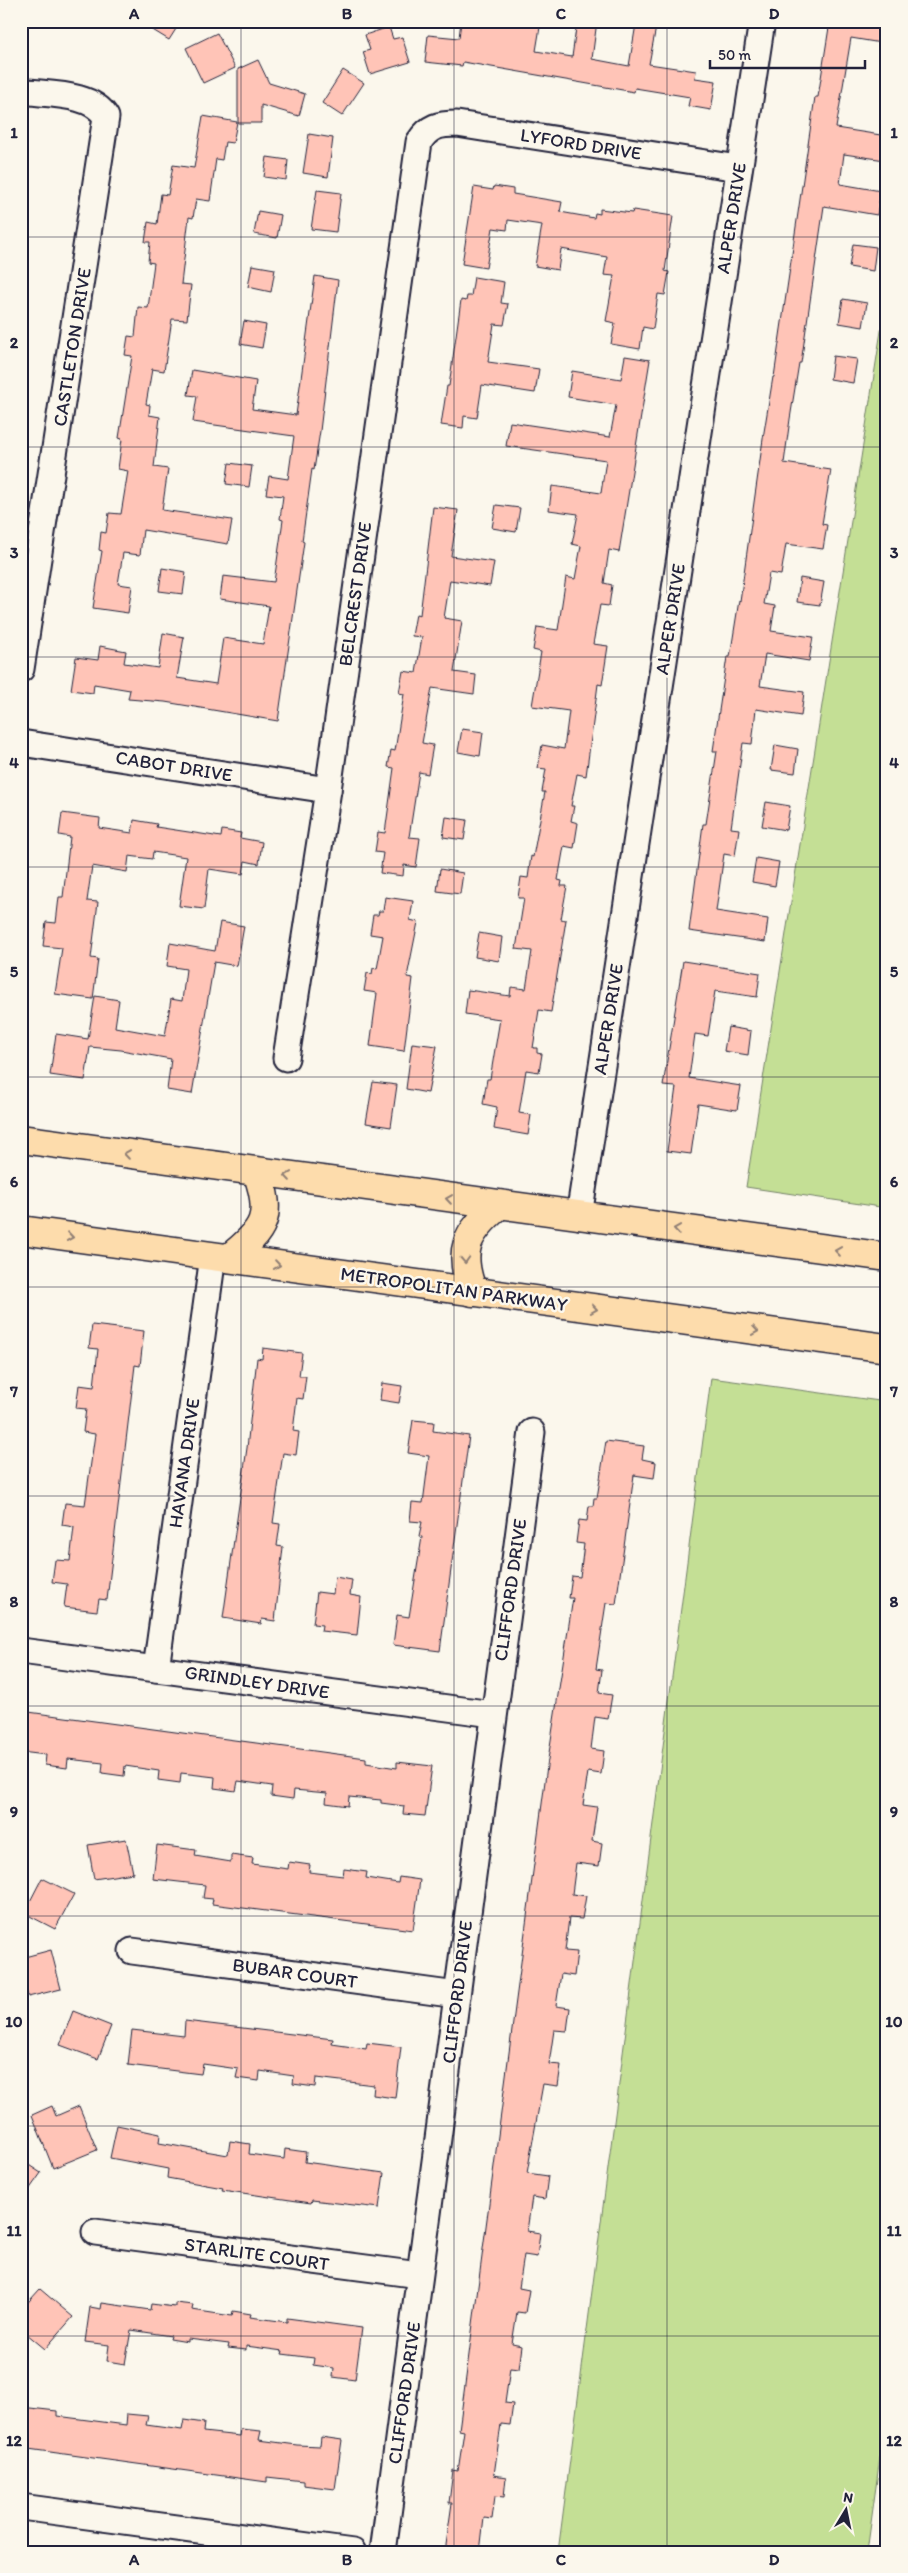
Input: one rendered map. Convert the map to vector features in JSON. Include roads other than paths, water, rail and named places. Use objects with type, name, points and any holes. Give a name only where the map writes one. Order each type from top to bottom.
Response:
[{"type":"main road","points":[[21,1140],[498,1206],[887,1257]]},
{"type":"main road","points":[[221,1257],[253,1237],[266,1213],[267,1201],[257,1172]]},
{"type":"main road","points":[[473,1292],[467,1277],[465,1251],[478,1223],[498,1206]]},
{"type":"main road","name":"METROPOLITAN PARKWAY","points":[[21,1230],[887,1348]]},
{"type":"street","name":"ALPER DRIVE","points":[[579,1216],[762,21]]},
{"type":"street","name":"CASTLETON DRIVE","points":[[21,91],[82,100],[101,109],[106,117],[21,669]]},
{"type":"street","name":"LYFORD DRIVE","points":[[426,132],[434,126],[457,124],[738,168]]},
{"type":"street","name":"BELCREST DRIVE","points":[[286,1058],[328,790],[407,215],[417,152],[426,132]]},
{"type":"street","name":"CABOT DRIVE","points":[[21,743],[328,790]]},
{"type":"street","name":"HAVANA DRIVE","points":[[156,1669],[221,1257]]},
{"type":"street","name":"CLIFFORD DRIVE","points":[[383,2552],[532,1432]]},
{"type":"street","name":"GRINDLEY DRIVE","points":[[21,1651],[493,1714]]},
{"type":"street","name":"BUBAR COURT","points":[[132,1951],[457,1995]]},
{"type":"street","name":"STARLITE COURT","points":[[95,2232],[420,2275]]},
{"type":"street","points":[[21,2508],[353,2552]]}]
